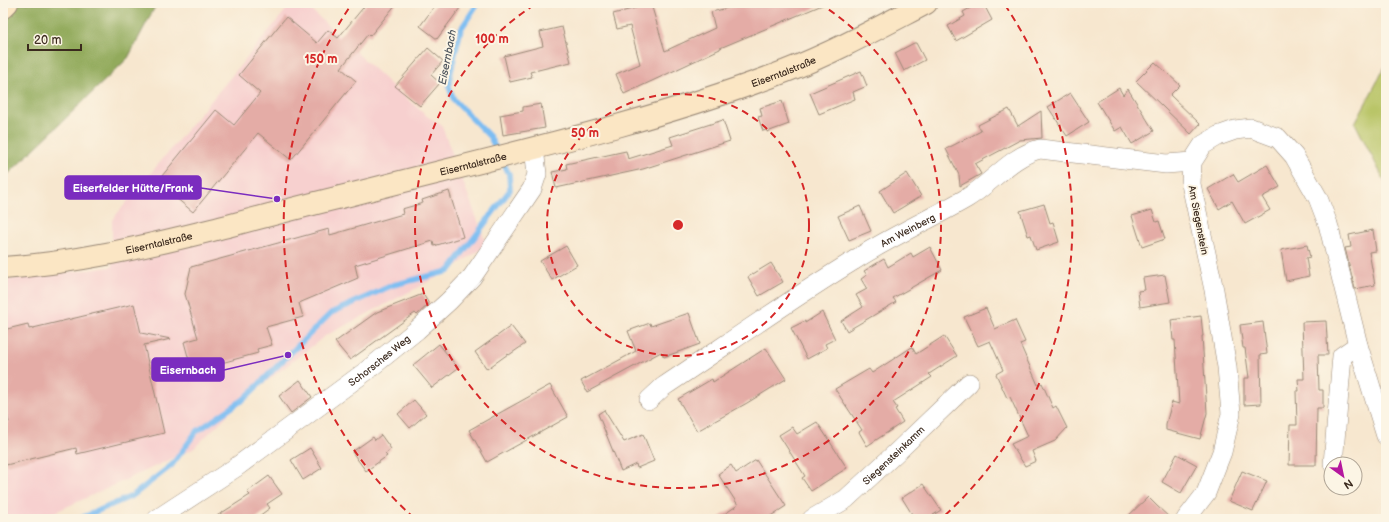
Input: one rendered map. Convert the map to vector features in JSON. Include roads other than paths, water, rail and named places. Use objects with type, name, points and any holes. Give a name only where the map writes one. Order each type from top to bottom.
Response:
[{"type":"main road","points":[[3,7],[7,3]]},
{"type":"main road","name":"Eiserntalstraße","points":[[3,268],[23,267],[86,258],[159,243],[500,157],[634,120],[724,93],[783,72],[845,45],[926,3]]},
{"type":"street","points":[[1192,162],[1203,145],[1218,136],[1235,130],[1251,128],[1278,138],[1294,156],[1318,198],[1328,224],[1340,266],[1358,345],[1386,436]]},
{"type":"street","name":"Schorsches Weg","points":[[157,519],[235,468],[365,372],[449,301],[472,277],[532,189],[537,174],[534,148]]},
{"type":"street","name":"Am Weinberg","points":[[649,400],[663,387],[852,261],[968,197],[1016,160],[1030,152],[1040,149],[1166,164],[1192,162]]},
{"type":"street","name":"Am Siegenstein","points":[[1186,519],[1206,493],[1222,452],[1231,414],[1227,367],[1214,290],[1191,184],[1192,162]]},
{"type":"street","points":[[1334,456],[1342,356],[1358,345]]},
{"type":"street","name":"Siegensteinkamm","points":[[812,519],[846,498],[969,383]]},
{"type":"waterway","name":"Eisernbach","points":[[478,3],[461,29],[450,75],[449,87],[454,100],[490,137],[498,153]]},
{"type":"waterway","name":"Eisernbach","points":[[79,519],[132,496],[172,465],[196,432],[244,399],[331,313],[393,285],[449,271],[510,190],[509,174],[502,161]]},
{"type":"place","name":"Eiserfelder Hütte/Frank","points":[[277,199]]},
{"type":"place","name":"Eisernbach","points":[[288,355]]}]
